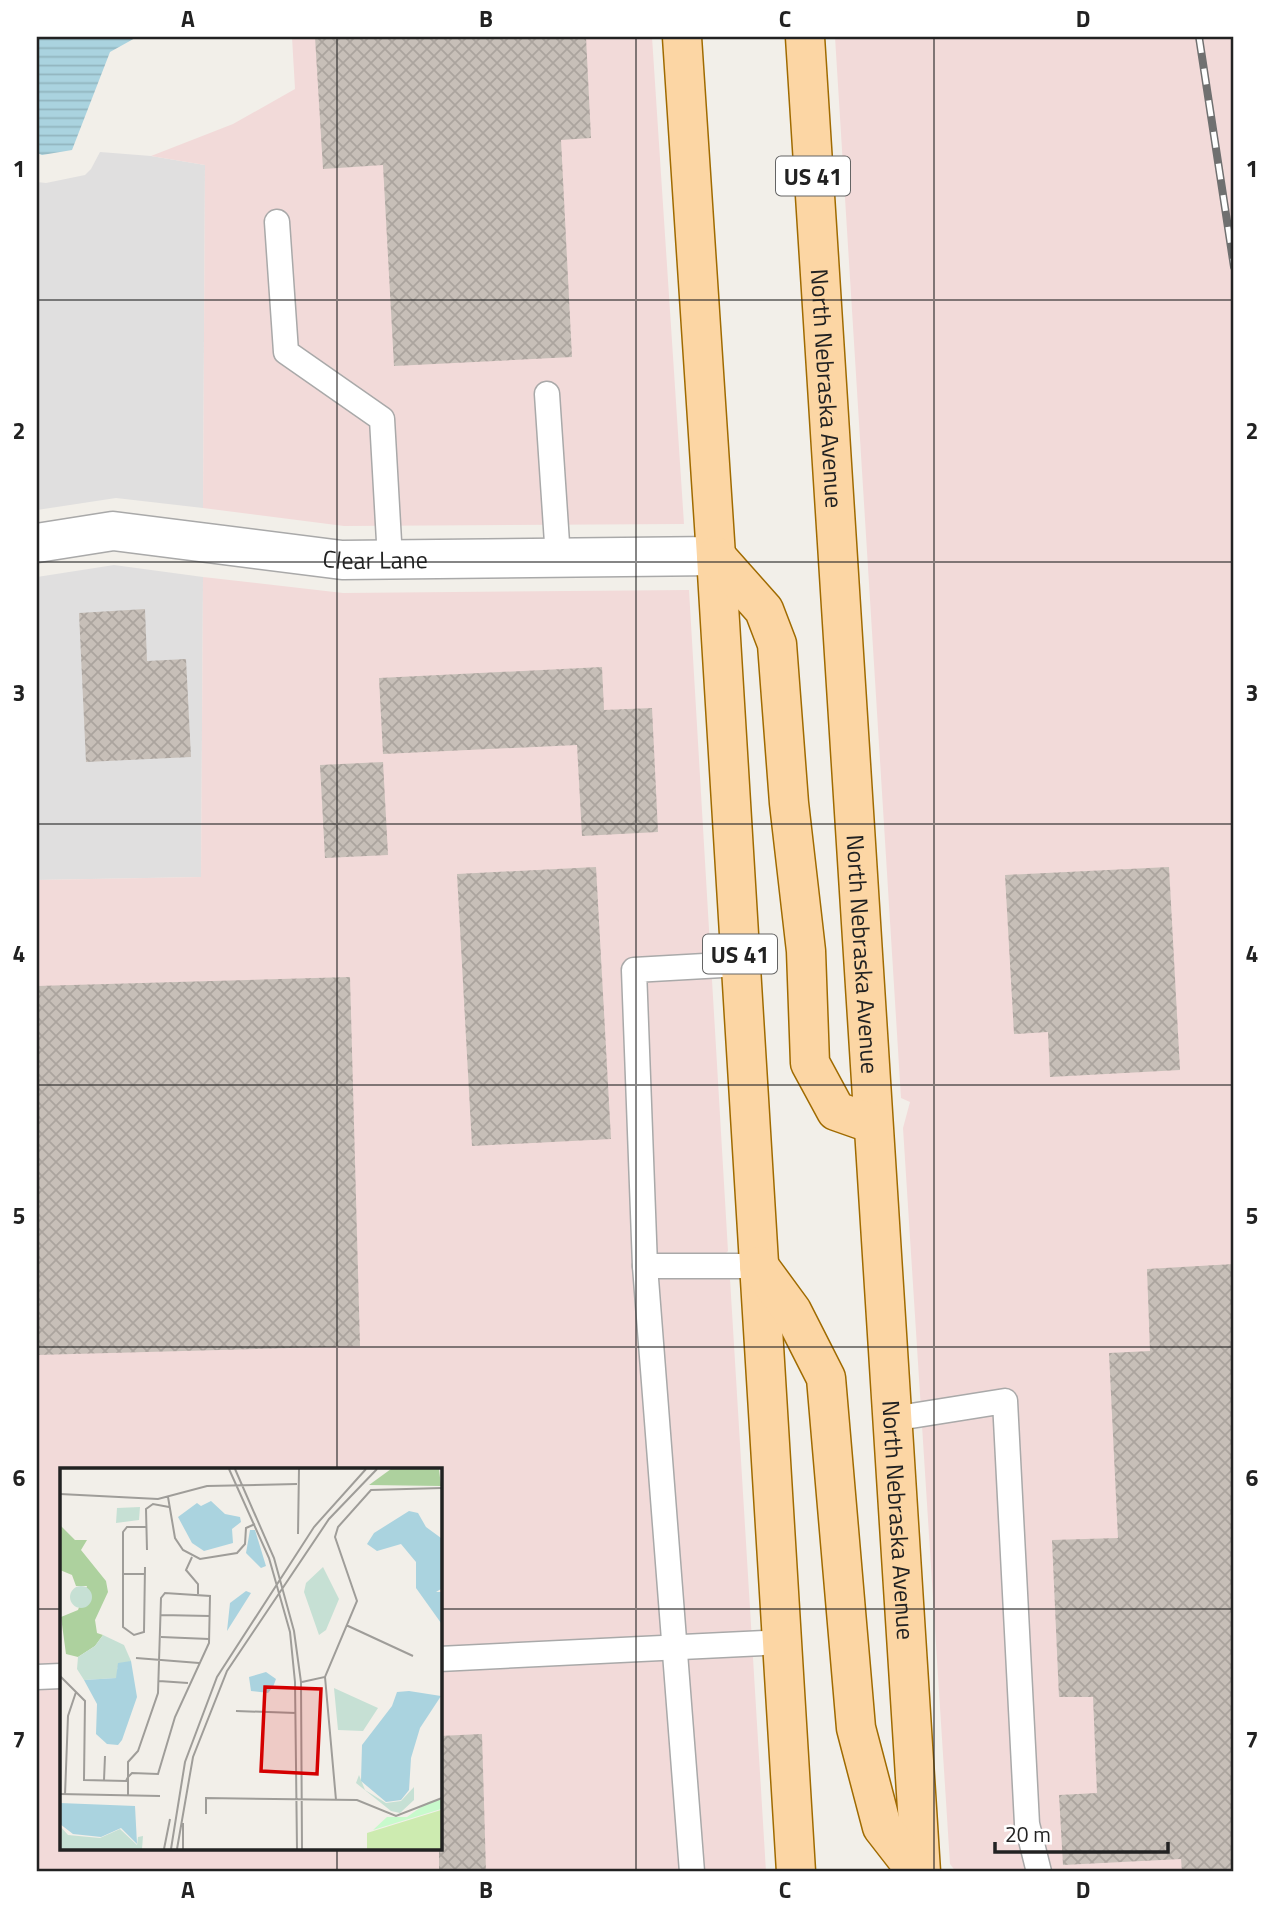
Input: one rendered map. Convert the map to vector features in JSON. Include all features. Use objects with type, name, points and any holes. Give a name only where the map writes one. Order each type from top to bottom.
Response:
[{"type":"main road","name":"US 41","points":[[682,37],[796,1872]]},
{"type":"main road","name":"North Nebraska Avenue","points":[[805,37],[919,1872]]},
{"type":"main road","points":[[716,556],[764,610],[777,644],[789,803],[806,951],[810,1063],[836,1111],[873,1124]]},
{"type":"main road","points":[[759,1266],[792,1311],[826,1378],[856,1728],[882,1827],[919,1872]]},
{"type":"street","name":"Clear Lane","points":[[37,543],[113,531],[342,560],[716,556]]},
{"type":"lane","points":[[277,222],[286,352],[382,419],[390,559]]},
{"type":"lane","points":[[547,394],[558,558]]},
{"type":"lane","points":[[692,1872],[645,1266],[634,970],[740,964]]},
{"type":"lane","points":[[645,1266],[759,1266]]},
{"type":"lane","points":[[892,1419],[1005,1401],[1027,1824],[1039,1872]]},
{"type":"lane","points":[[441,1659],[782,1642]]},
{"type":"lane","points":[[37,1677],[60,1676]]},
{"type":"shaded area","points":[[292,37],[652,37],[684,524],[344,526],[203,508],[205,165],[151,156],[233,124],[295,89]]},
{"type":"shaded area","points":[[835,37],[1234,37],[1234,1872],[956,1872],[950,1864],[903,1128],[910,1102],[901,1098]]},
{"type":"shaded area","points":[[100,152],[151,156],[205,165],[203,508],[116,498],[37,510],[37,182],[46,183],[85,175]]},
{"type":"shaded area","points":[[114,565],[203,577],[201,877],[37,880],[37,577]]},
{"type":"shaded area","points":[[203,577],[343,593],[689,590],[728,1251],[717,1262],[730,1279],[766,1872],[37,1872],[37,880],[201,877]]},
{"type":"water","points":[[37,37],[137,37],[110,52],[72,150],[42,155],[37,153]]},
{"type":"building","points":[[315,37],[586,37],[591,138],[561,140],[572,357],[394,366],[383,165],[323,169]]},
{"type":"building","points":[[145,609],[147,661],[186,659],[191,757],[86,762],[79,613]]},
{"type":"building","points":[[602,667],[604,710],[652,708],[658,832],[582,836],[577,745],[383,754],[379,678]]},
{"type":"building","points":[[383,762],[388,855],[325,858],[320,765]]},
{"type":"building","points":[[596,867],[611,1139],[472,1146],[457,874]]},
{"type":"building","points":[[1169,867],[1180,1070],[1050,1077],[1048,1032],[1014,1034],[1005,875]]},
{"type":"building","points":[[350,977],[360,1346],[37,1355],[37,986]]},
{"type":"building","points":[[1234,1264],[1234,1872],[1182,1872],[1181,1859],[1063,1865],[1059,1795],[1097,1793],[1093,1697],[1059,1697],[1052,1540],[1118,1538],[1109,1353],[1150,1351],[1147,1269]]},
{"type":"building","points":[[482,1734],[486,1872],[439,1872],[441,1736]]},
{"type":"railway","points":[[1199,37],[1234,267]]}]
